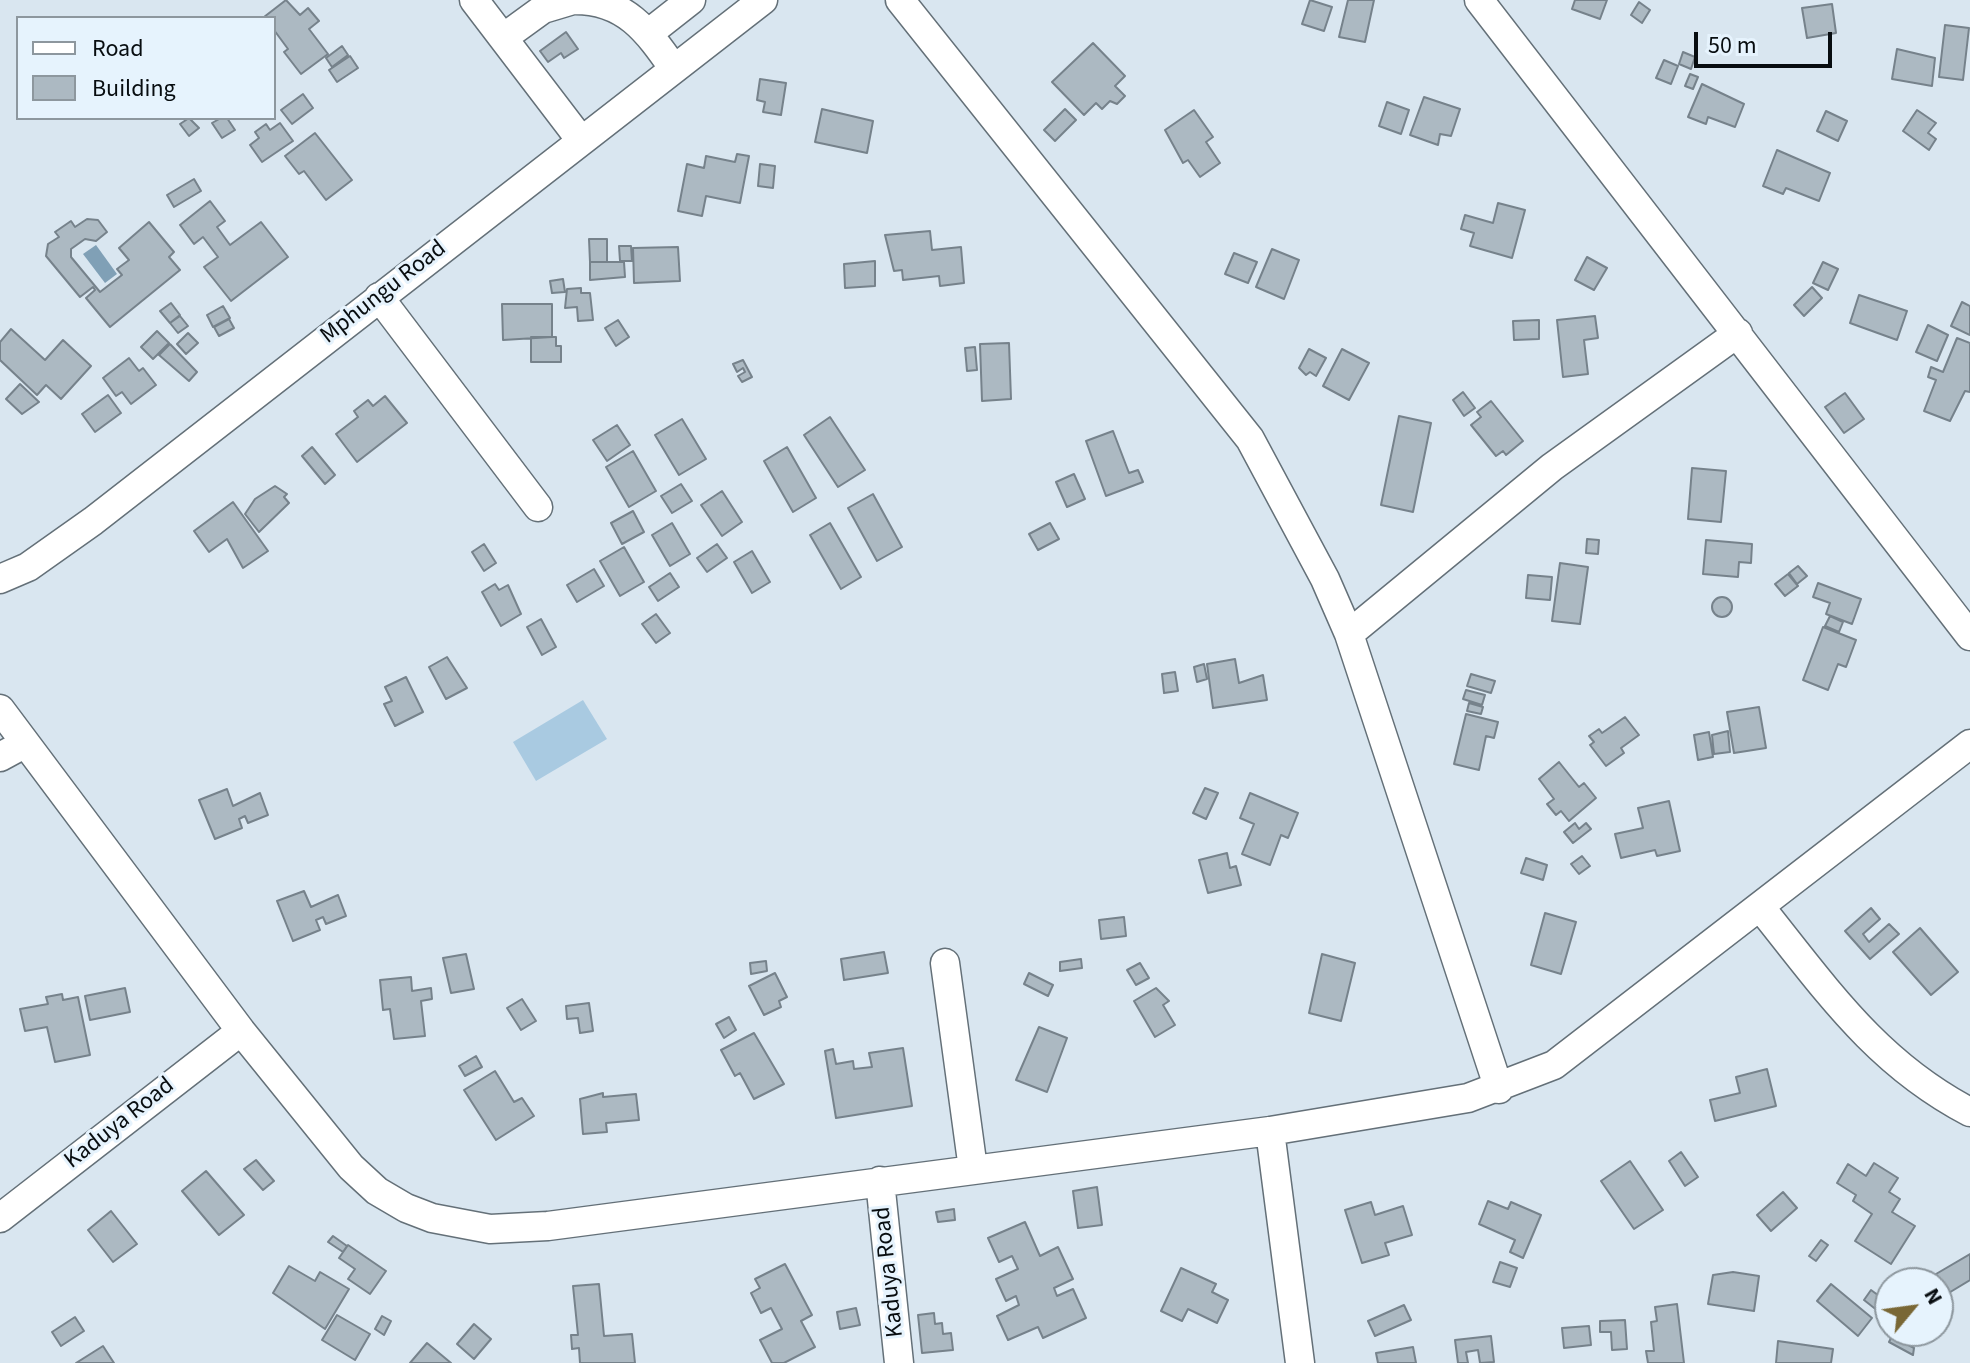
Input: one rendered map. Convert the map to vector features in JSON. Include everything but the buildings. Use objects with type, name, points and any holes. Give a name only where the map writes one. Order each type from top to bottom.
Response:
[{"type":"street","points":[[474,0],[580,139]]},
{"type":"street","points":[[503,38],[543,9],[574,0],[619,9],[649,33],[674,69]]},
{"type":"street","points":[[649,33],[691,0]]},
{"type":"street","name":"Mphungu Road","points":[[0,579],[28,567],[93,521],[580,139],[763,0]]},
{"type":"street","points":[[900,0],[1250,439],[1325,579],[1349,634],[1499,1089]]},
{"type":"street","points":[[1479,0],[1970,636]]},
{"type":"street","points":[[379,297],[538,507]]},
{"type":"street","points":[[1349,634],[1552,467],[1738,333]]},
{"type":"street","points":[[0,709],[12,750],[351,1167],[377,1191],[406,1208],[432,1218],[490,1229],[519,1229],[1270,1131],[1468,1098],[1499,1089],[1554,1065],[1970,744]]},
{"type":"street","points":[[1761,908],[1852,1022],[1881,1051],[1901,1070],[1970,1112]]},
{"type":"street","points":[[945,963],[973,1169]]},
{"type":"street","name":"Kaduya Road","points":[[0,1218],[241,1031]]},
{"type":"street","points":[[1270,1131],[1300,1363]]},
{"type":"street","name":"Kaduya Road","points":[[880,1181],[899,1363]]},
{"type":"shaded area","points":[[96,245],[117,274],[105,283],[83,254]]},
{"type":"shaded area","points":[[583,700],[607,739],[536,781],[513,742]]}]
